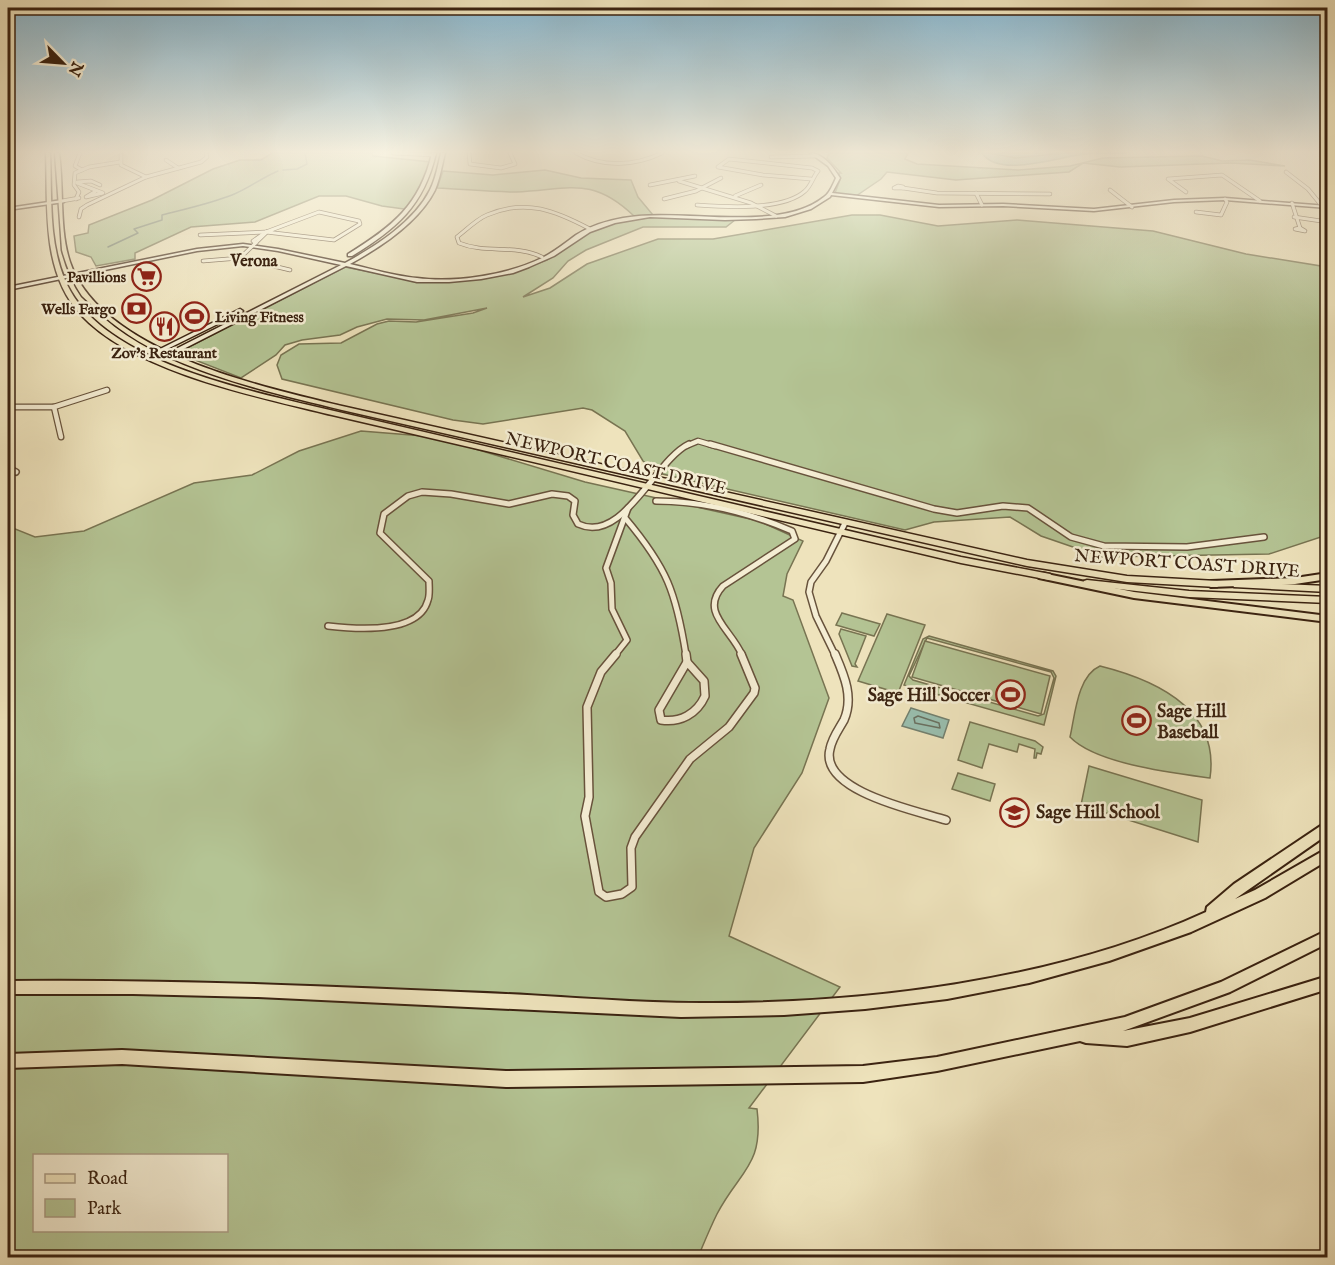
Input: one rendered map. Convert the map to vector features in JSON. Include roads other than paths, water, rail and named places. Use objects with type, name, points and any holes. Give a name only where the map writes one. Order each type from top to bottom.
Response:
[{"type":"highway","points":[[1042,576],[1134,596],[1328,619]]},
{"type":"highway","points":[[1210,584],[1295,581],[1328,576]]},
{"type":"highway","points":[[1205,918],[1225,898],[1308,843],[1328,826]]},
{"type":"highway","points":[[8,988],[114,986],[706,1010],[853,1004],[949,991],[1094,958],[1205,918],[1265,890],[1328,853]]},
{"type":"highway","points":[[8,1061],[122,1057],[506,1079],[583,1076],[863,1074],[937,1064],[1125,1024],[1225,987],[1328,936]]},
{"type":"highway","points":[[1074,1035],[1127,1039],[1200,1022],[1328,982]]},
{"type":"main road","name":"NEWPORT COAST DRIVE","points":[[53,212],[55,262],[64,288],[85,316],[120,341],[149,356],[250,393],[843,527],[1042,576],[1156,591],[1328,600]]},
{"type":"main road","name":"NEWPORT COAST DRIVE","points":[[63,212],[65,248],[73,274],[99,310],[115,324],[160,351],[273,391],[650,483]]},
{"type":"main road","name":"NEWPORT COAST DRIVE","points":[[843,527],[1056,569],[1126,579],[1328,589]]},
{"type":"street","points":[[79,217],[80,212]]},
{"type":"street","points":[[240,258],[267,231],[319,212]]},
{"type":"street","points":[[200,235],[267,231],[334,240],[360,224],[359,221],[319,212]]},
{"type":"street","points":[[158,360],[342,262],[370,243],[407,212]]},
{"type":"street","points":[[149,356],[381,242],[416,212]]},
{"type":"street","points":[[494,212],[479,219],[458,235],[459,243],[477,248],[514,248],[544,258]]},
{"type":"street","points":[[557,212],[588,228]]},
{"type":"street","points":[[770,212],[776,216]]},
{"type":"street","points":[[8,290],[206,246],[254,245],[392,273],[442,280],[496,275],[544,258],[588,228],[615,221],[647,216],[737,219],[776,216],[791,212]]},
{"type":"street","points":[[1196,212],[1221,215],[1222,212]]},
{"type":"street","points":[[1293,212],[1300,228]]},
{"type":"street","points":[[1294,217],[1328,222]]},
{"type":"street","points":[[203,261],[240,258],[290,270]]},
{"type":"street","points":[[8,407],[54,407],[107,390]]},
{"type":"street","points":[[54,407],[55,417],[61,426],[61,436]]},
{"type":"street","points":[[328,626],[371,631],[396,627],[414,618],[428,602],[431,588],[429,581],[380,532],[379,525],[383,514],[404,499],[422,493],[442,492],[506,505],[560,494],[575,501],[572,515],[575,521],[593,527],[610,523],[628,507],[675,453],[683,446],[698,441],[834,478],[933,509],[957,513],[1003,506],[1028,508],[1071,537],[1104,546],[1187,547],[1264,537]]},
{"type":"street","points":[[8,468],[16,472]]},
{"type":"street","points":[[628,507],[626,519],[617,533],[606,568],[613,582],[613,614],[627,634],[627,640],[601,672],[590,694],[586,720],[589,797],[585,816],[599,892],[602,897],[609,899],[627,892],[632,887],[632,842],[690,759],[729,727],[754,693],[755,688],[738,646],[713,610],[714,596],[723,586],[795,539],[792,531],[763,520],[676,500],[656,501]]},
{"type":"street","points":[[626,519],[658,559],[668,579],[674,594],[687,662],[702,679],[706,689],[703,701],[686,717],[677,721],[661,720],[659,710],[687,662]]},
{"type":"street","points":[[843,527],[826,561],[811,582],[809,592],[847,687],[847,713],[829,750],[828,760],[834,775],[850,786],[946,820]]},
{"type":"water","points":[[911,708],[949,720],[943,738],[902,726]]},
{"type":"waterway","points":[[108,247],[138,233],[134,229],[162,220],[162,215],[174,212]]},
{"type":"place","name":"Pavillions","points":[[147,277]]},
{"type":"place","name":"Wells Fargo","points":[[137,309]]},
{"type":"place","name":"Living Fitness","points":[[194,317]]},
{"type":"place","name":"Zov's Restaurant","points":[[164,326]]},
{"type":"place","name":"Sage Hill Soccer","points":[[1011,695]]},
{"type":"place","name":"Sage Hill Baseball","points":[[1136,721]]},
{"type":"place","name":"Sage Hill School","points":[[1015,812]]},
{"type":"district","name":"Verona","points":[[254,260]]}]
